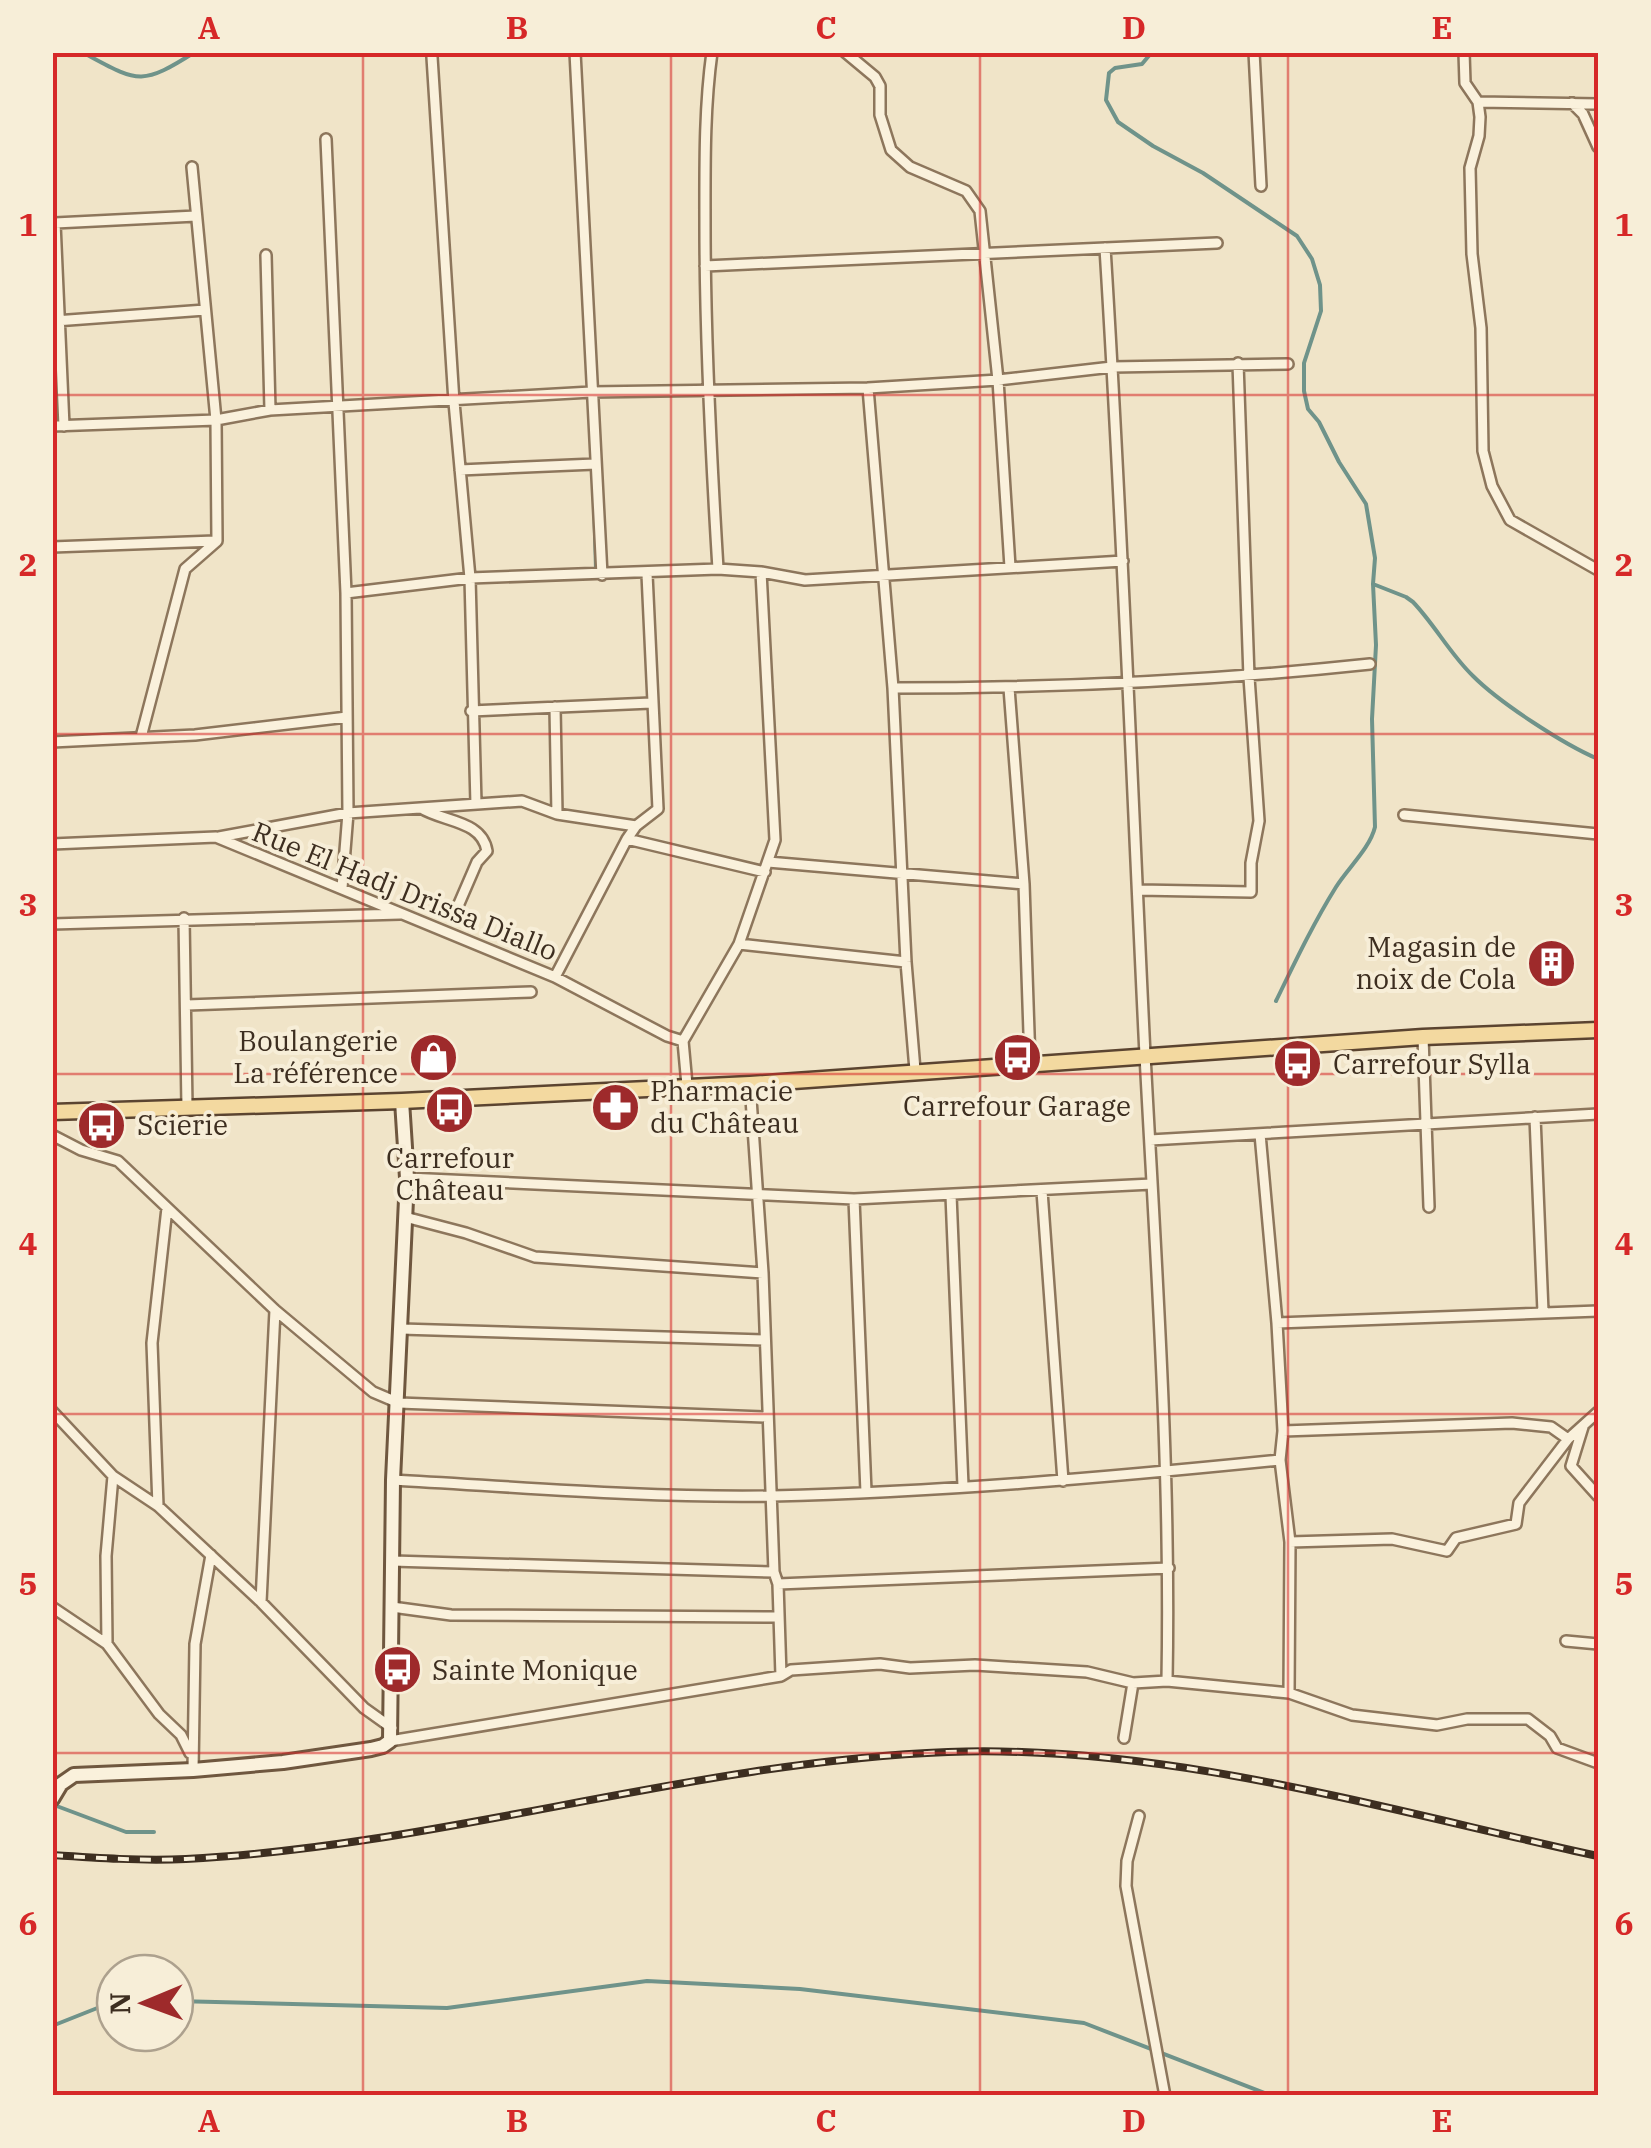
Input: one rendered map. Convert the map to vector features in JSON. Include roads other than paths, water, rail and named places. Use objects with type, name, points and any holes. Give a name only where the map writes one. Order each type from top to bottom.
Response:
[{"type":"main road","points":[[52,1112],[402,1101],[750,1084],[1423,1037],[1598,1030]]},
{"type":"street","points":[[575,52],[602,575]]},
{"type":"street","points":[[712,52],[706,134],[706,266],[718,569]]},
{"type":"street","points":[[845,52],[880,86],[880,115],[891,150],[910,167],[966,191],[980,211],[998,380],[1010,567]]},
{"type":"street","points":[[1254,52],[1262,186]]},
{"type":"street","points":[[1464,52],[1465,83],[1478,102],[1478,136],[1470,168],[1471,219],[1480,328],[1483,450],[1492,486],[1510,520],[1598,570]]},
{"type":"street","points":[[432,57],[454,402],[470,578],[476,804]]},
{"type":"street","points":[[1478,102],[1598,104]]},
{"type":"street","points":[[1572,103],[1583,114],[1598,147]]},
{"type":"street","points":[[326,140],[346,593],[348,813],[342,888]]},
{"type":"street","points":[[192,167],[216,420],[218,541]]},
{"type":"street","points":[[196,216],[55,223],[58,426],[216,420],[270,410],[591,392],[868,388],[1112,368],[1288,364]]},
{"type":"street","points":[[706,266],[1217,243]]},
{"type":"street","points":[[1104,248],[1130,680],[1166,1472],[1167,1681]]},
{"type":"street","points":[[266,255],[270,410]]},
{"type":"street","points":[[55,321],[205,310]]},
{"type":"street","points":[[1138,890],[1251,892],[1251,863],[1259,822],[1249,677],[1238,363]]},
{"type":"street","points":[[868,388],[893,688],[915,1070]]},
{"type":"street","points":[[460,470],[596,464]]},
{"type":"street","points":[[52,548],[218,541]]},
{"type":"street","points":[[141,737],[185,568],[218,541]]},
{"type":"street","points":[[346,593],[470,578],[718,569],[805,580],[1123,561]]},
{"type":"street","points":[[687,1085],[683,1041],[739,944],[775,840],[761,572]]},
{"type":"street","points":[[555,976],[636,826],[658,810],[647,574]]},
{"type":"street","points":[[893,688],[1009,688],[1249,677],[1370,664]]},
{"type":"street","points":[[1009,688],[1024,884],[1030,1063]]},
{"type":"street","points":[[472,711],[651,703]]},
{"type":"street","points":[[556,707],[557,814]]},
{"type":"street","points":[[52,742],[196,735],[347,717]]},
{"type":"street","points":[[216,838],[348,813],[522,801],[557,814],[636,826]]},
{"type":"street","points":[[422,808],[434,816],[469,826],[486,843],[487,851],[476,862],[458,906]]},
{"type":"street","points":[[1404,815],[1598,834]]},
{"type":"street","name":"Rue El Hadj Drissa Diallo","points":[[52,844],[216,838],[555,976],[683,1041]]},
{"type":"street","points":[[628,839],[766,867],[1024,884]]},
{"type":"street","points":[[52,924],[405,914]]},
{"type":"street","points":[[184,918],[186,1107]]},
{"type":"street","points":[[739,944],[906,962]]},
{"type":"street","points":[[187,1005],[531,992]]},
{"type":"street","points":[[1423,1037],[1429,1207]]},
{"type":"street","points":[[750,1084],[763,1272],[781,1676]]},
{"type":"street","points":[[54,1792],[74,1774],[283,1762],[383,1746],[391,1734],[393,1480],[407,1178],[402,1101]]},
{"type":"street","points":[[1150,1140],[1598,1114]]},
{"type":"street","points":[[1535,1117],[1544,1312]]},
{"type":"street","points":[[1260,1134],[1278,1323],[1283,1431],[1280,1460],[1290,1542],[1289,1694]]},
{"type":"street","points":[[52,1135],[81,1150],[118,1161],[275,1310],[373,1392],[399,1402],[767,1417]]},
{"type":"street","points":[[407,1178],[854,1200],[1152,1184]]},
{"type":"street","points":[[1042,1191],[1063,1481]]},
{"type":"street","points":[[951,1195],[963,1486]]},
{"type":"street","points":[[854,1200],[866,1492]]},
{"type":"street","points":[[158,1506],[152,1343],[167,1208]]},
{"type":"street","points":[[405,1218],[466,1233],[535,1258],[763,1272]]},
{"type":"street","points":[[261,1602],[275,1310]]},
{"type":"street","points":[[1278,1323],[1598,1311]]},
{"type":"street","points":[[400,1329],[765,1340]]},
{"type":"street","points":[[52,1411],[114,1476],[158,1506],[261,1602],[391,1734]]},
{"type":"street","points":[[1290,1542],[1392,1539],[1448,1550],[1456,1538],[1516,1524],[1519,1503],[1568,1439],[1598,1412]]},
{"type":"street","points":[[1283,1431],[1512,1422],[1550,1427],[1568,1439]]},
{"type":"street","points":[[1584,1427],[1570,1463],[1598,1496]]},
{"type":"street","points":[[393,1480],[770,1496],[1063,1481],[1280,1460]]},
{"type":"street","points":[[107,1644],[106,1556],[114,1476]]},
{"type":"street","points":[[193,1770],[195,1644],[211,1555]]},
{"type":"street","points":[[392,1561],[774,1572]]},
{"type":"street","points":[[778,1584],[1169,1568]]},
{"type":"street","points":[[52,1607],[107,1644],[159,1714],[180,1735],[191,1755]]},
{"type":"street","points":[[392,1607],[451,1615],[778,1618]]},
{"type":"street","points":[[1566,1641],[1598,1644]]},
{"type":"street","points":[[391,1734],[781,1676],[791,1670],[880,1664],[910,1668],[975,1665],[1087,1672],[1133,1684],[1167,1681],[1289,1694],[1352,1715],[1437,1726],[1456,1720],[1528,1719],[1550,1736],[1558,1748],[1598,1763]]},
{"type":"street","points":[[1124,1738],[1133,1684]]},
{"type":"street","points":[[1139,1816],[1126,1886],[1165,2096]]},
{"type":"waterway","points":[[82,52],[116,70],[139,76],[162,71],[195,52]]},
{"type":"waterway","points":[[1152,52],[1142,64],[1115,68],[1109,73],[1106,100],[1118,122],[1297,236],[1312,259],[1320,285],[1321,311],[1304,363],[1304,391],[1308,409],[1366,504],[1375,558],[1373,584],[1413,602],[1465,667],[1499,698],[1550,733],[1598,759]]},
{"type":"waterway","points":[[594,498],[596,569]]},
{"type":"waterway","points":[[1276,1001],[1320,915],[1375,827],[1373,584]]},
{"type":"waterway","points":[[54,1805],[126,1832],[154,1832]]},
{"type":"waterway","points":[[195,2002],[447,2008],[647,1981],[800,1989],[1084,2023],[1272,2096]]},
{"type":"waterway","points":[[52,2026],[95,2009]]},
{"type":"railway","points":[[52,1855],[169,1860],[282,1851],[757,1771],[948,1752],[1030,1752],[1113,1758],[1276,1784],[1598,1856]]},
{"type":"place","name":"Magasin de noix de Cola","points":[[1551,963]]},
{"type":"place","name":"Boulangerie La référence","points":[[433,1057]]},
{"type":"place","name":"Carrefour Garage","points":[[1017,1058]]},
{"type":"place","name":"Carrefour Sylla","points":[[1298,1064]]},
{"type":"place","name":"Pharmacie du Château","points":[[615,1107]]},
{"type":"place","name":"Carrefour Château","points":[[450,1110]]},
{"type":"place","name":"Scierie","points":[[102,1125]]},
{"type":"place","name":"Sainte Monique","points":[[397,1670]]}]
